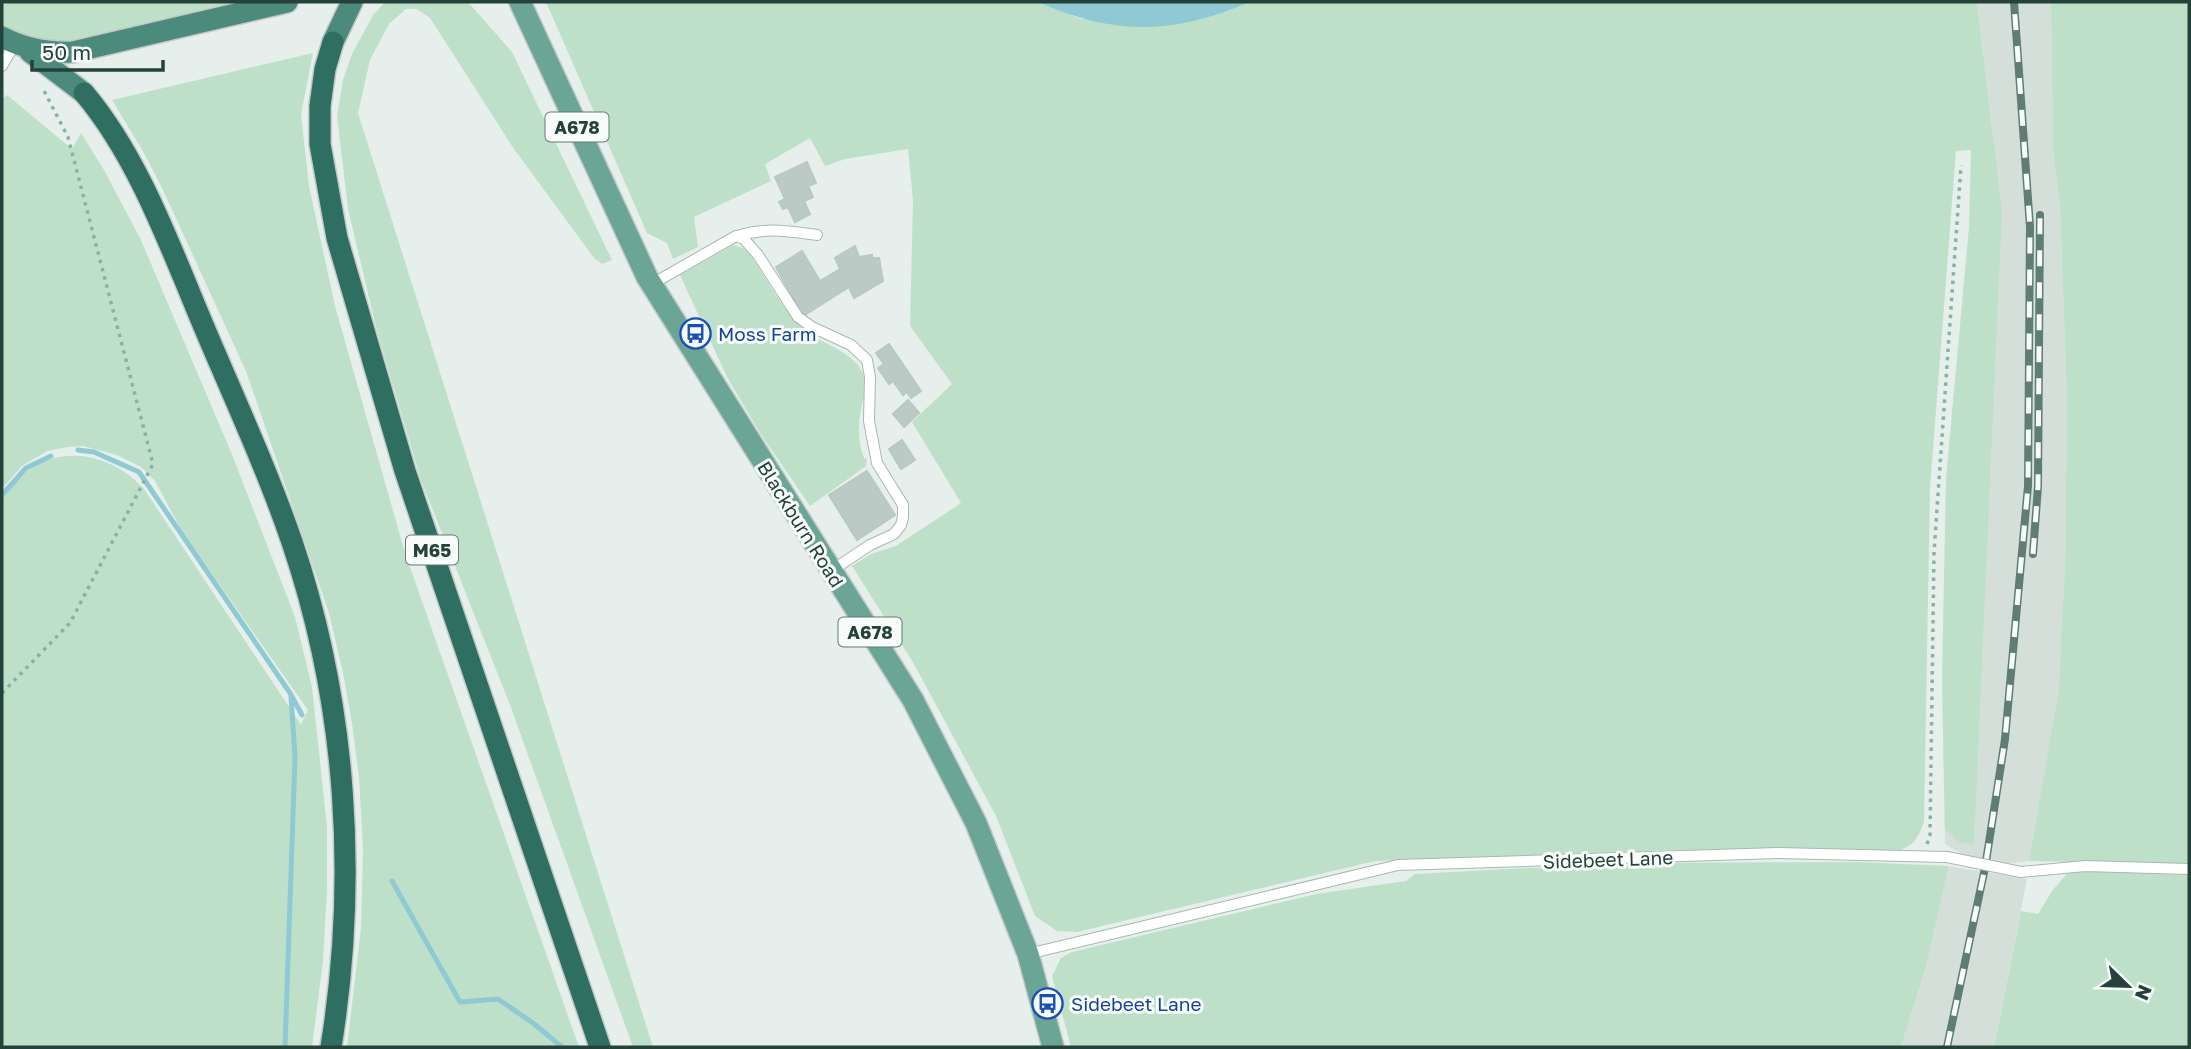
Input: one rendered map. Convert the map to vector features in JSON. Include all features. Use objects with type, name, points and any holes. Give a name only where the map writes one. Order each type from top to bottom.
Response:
[{"type":"highway","points":[[10,42],[51,53],[74,52],[287,2]]},
{"type":"highway","name":"M65","points":[[352,2],[325,69],[322,93],[320,144],[337,238],[405,471],[600,1047]]},
{"type":"highway","points":[[10,42],[84,93],[110,126],[130,160],[188,289],[292,542],[323,649],[340,755],[346,892],[338,1005],[331,1047]]},
{"type":"main road","name":"Blackburn Road","points":[[519,5],[652,284],[913,700],[970,810],[1028,954],[1053,1047]]},
{"type":"lane","points":[[2,66],[10,42]]},
{"type":"lane","points":[[652,284],[736,236],[758,230],[817,235]]},
{"type":"lane","points":[[736,236],[750,245],[798,317],[812,327],[851,345],[867,360],[870,377],[869,421],[877,463],[903,505],[903,517],[894,534],[870,545],[831,571]]},
{"type":"lane","name":"Sidebeet Lane","points":[[1028,954],[1398,865],[1778,853],[1947,857],[2021,872],[2085,866],[2189,869]]},
{"type":"path","points":[[2,693],[70,623],[153,464],[68,137],[41,85]]},
{"type":"path","points":[[1924,856],[1930,835],[1934,552],[1961,165]]},
{"type":"shaded area","points":[[1977,2],[2051,2],[2053,150],[2060,207],[2067,401],[2060,690],[2029,861],[2003,864],[1965,856],[1945,844],[1942,680],[1994,142]]},
{"type":"shaded area","points":[[1949,866],[2027,879],[1994,1047],[1901,1047],[1927,963]]},
{"type":"green space","points":[[2,2],[287,2],[98,45],[2,37]]},
{"type":"green space","points":[[385,2],[468,2],[512,52],[612,260],[602,264],[594,258],[514,149],[430,18],[417,9],[406,9],[389,24],[370,60],[358,113],[653,1047],[633,1047],[510,705],[421,480],[377,331],[348,209],[337,116],[343,80],[352,54],[373,15]]},
{"type":"green space","points":[[546,2],[1038,2],[1082,19],[1202,19],[1250,2],[1977,2],[2002,211],[1974,845],[1959,842],[1945,829],[1942,677],[1946,478],[1969,227],[1971,150],[1956,151],[1930,488],[1924,822],[1918,836],[1910,845],[1884,853],[1674,850],[1375,861],[1077,932],[1057,931],[1035,916],[996,816],[914,664],[852,566],[871,554],[896,546],[961,503],[912,422],[952,384],[910,326],[913,200],[908,149],[845,159],[825,166],[810,138],[765,164],[771,181],[694,217],[698,247],[673,259],[667,243],[647,233]]},
{"type":"green space","points":[[2051,2],[2189,2],[2189,865],[2029,861],[2059,690],[2065,562],[2067,401],[2060,207],[2053,150]]},
{"type":"green space","points":[[313,53],[301,114],[309,186],[335,306],[405,553],[579,1047],[347,1047],[361,928],[363,849],[359,777],[352,723],[329,613],[246,371],[163,190],[112,100]]},
{"type":"green space","points":[[7,95],[72,149],[81,133],[104,170],[140,238],[231,452],[295,617],[312,687],[327,827],[323,961],[312,1047],[2,1047],[2,499],[18,480],[36,465],[65,456],[94,458],[121,470],[133,479],[144,489],[301,725],[308,710],[183,533],[155,481],[141,467],[117,455],[83,446],[68,447],[47,451],[22,466],[2,489],[2,99]]},
{"type":"green space","points":[[733,245],[743,248],[751,256],[783,306],[798,323],[813,336],[855,361],[864,377],[859,431],[862,452],[867,459],[866,466],[810,506],[760,433],[727,377],[680,275]]},
{"type":"green space","points":[[1858,862],[1949,866],[1927,963],[1901,1047],[1071,1047],[1052,976],[1061,958],[1072,952],[1316,894],[1406,881],[1415,874],[1528,868],[1609,869],[1642,863]]},
{"type":"green space","points":[[2069,871],[2189,875],[2189,1047],[1994,1047],[2021,911],[2038,914]]},
{"type":"water","points":[[1038,2],[1250,2],[1195,21],[1144,27],[1093,21]]},
{"type":"building","points":[[807,162],[816,183],[808,186],[813,197],[804,201],[810,214],[795,222],[788,207],[783,209],[779,202],[785,199],[775,177]]},
{"type":"building","points":[[855,246],[859,257],[872,255],[872,258],[879,258],[883,281],[854,298],[849,287],[803,316],[776,267],[802,251],[820,281],[840,269],[835,258]]},
{"type":"building","points":[[889,344],[921,391],[911,398],[907,392],[903,395],[893,381],[889,384],[878,368],[884,364],[876,353]]},
{"type":"building","points":[[908,400],[919,413],[904,427],[893,414]]},
{"type":"building","points":[[902,440],[915,460],[901,469],[889,449]]},
{"type":"building","points":[[867,471],[895,515],[857,540],[829,495]]},
{"type":"waterway","points":[[78,450],[94,452],[139,472],[290,693],[302,715]]},
{"type":"waterway","points":[[2,495],[26,468],[51,456]]},
{"type":"waterway","points":[[285,1047],[295,757],[291,697]]},
{"type":"waterway","points":[[392,881],[460,1002],[498,999],[562,1047]]},
{"type":"railway","points":[[1947,1047],[1985,868],[2005,739],[2028,486],[2030,227],[2014,2]]},
{"type":"railway","points":[[2033,554],[2038,486],[2040,215]]},
{"type":"place","name":"Moss Farm","points":[[695,333]]},
{"type":"place","name":"Sidebeet Lane","points":[[1048,1003]]}]
